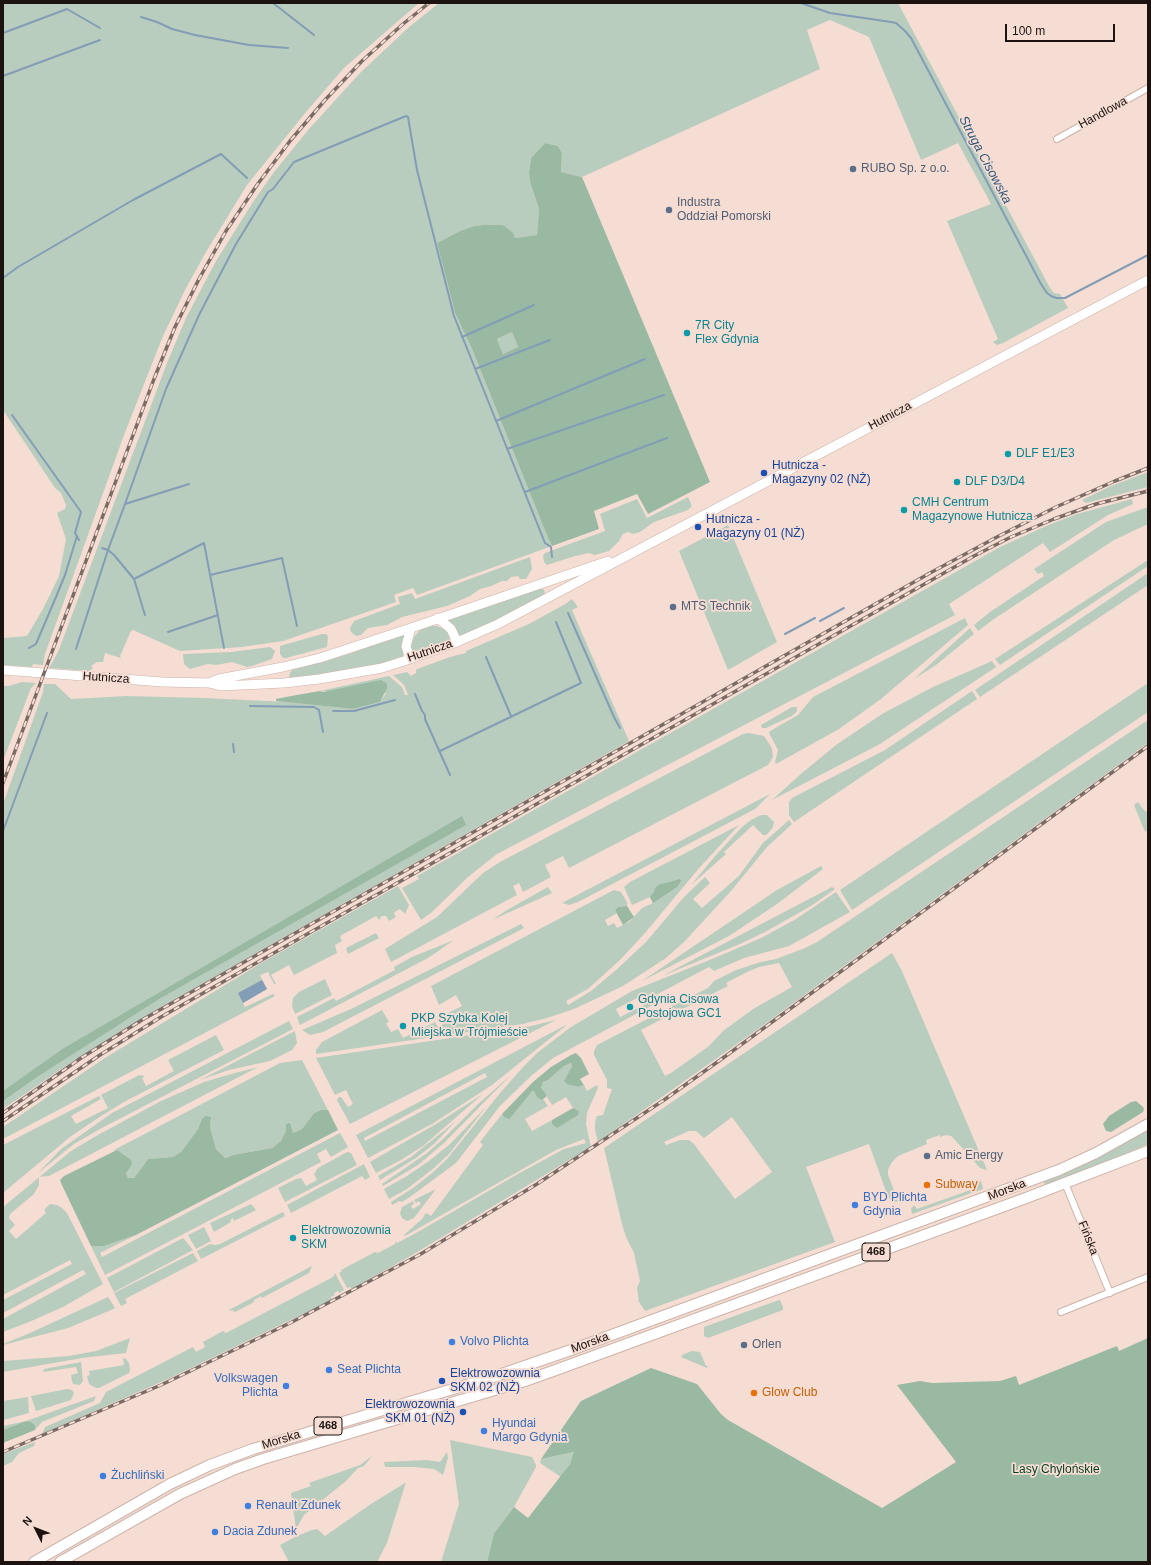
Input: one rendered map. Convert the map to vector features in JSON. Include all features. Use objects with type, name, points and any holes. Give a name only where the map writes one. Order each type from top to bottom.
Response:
[{"type":"main road","name":"Hutnicza","points":[[3,670],[163,682],[209,683],[221,686],[284,683],[382,668],[410,659],[457,642],[498,624],[553,596],[1148,280]]},
{"type":"main road","name":"Hutnicza","points":[[209,683],[219,679],[320,658],[632,553]]},
{"type":"main road","points":[[546,582],[553,596]]},
{"type":"main road","points":[[438,618],[451,629],[457,642]]},
{"type":"main road","points":[[410,659],[406,646],[412,628]]},
{"type":"main road","points":[[283,666],[284,683]]},
{"type":"main road","name":"Morska","points":[[34,1562],[165,1487],[210,1465],[260,1447],[493,1377],[571,1350],[1006,1191],[1059,1170],[1096,1153],[1148,1124]]},
{"type":"main road","name":"Morska","points":[[60,1562],[180,1494],[235,1469],[263,1459],[539,1376],[1065,1183],[1148,1151]]},
{"type":"street","name":"Handlowa","points":[[1057,139],[1148,88]]},
{"type":"street","name":"Fińska","points":[[1065,1183],[1110,1293]]},
{"type":"street","points":[[1061,1312],[1148,1277]]},
{"type":"green space","points":[[3,3],[419,3],[344,68],[306,112],[247,185],[206,252],[186,288],[163,336],[124,435],[45,654],[43,665],[33,664],[32,667],[3,665],[3,638],[27,636],[43,609],[59,576],[66,539],[57,513],[65,509],[66,505],[61,493],[55,488],[3,410]]},
{"type":"green space","points":[[439,3],[898,3],[1050,288],[1054,293],[1060,294],[1068,308],[1003,343],[997,345],[993,342],[998,339],[947,221],[991,204],[958,143],[921,160],[869,37],[830,20],[807,30],[820,69],[582,177],[561,172],[562,153],[558,146],[545,143],[531,158],[529,173],[530,182],[539,209],[537,235],[515,238],[503,225],[484,225],[474,226],[460,231],[437,243],[455,313],[472,349],[552,546],[417,595],[413,588],[394,595],[396,602],[283,641],[242,647],[180,651],[133,630],[131,631],[120,656],[121,658],[105,653],[103,662],[97,662],[91,666],[93,668],[90,671],[49,668],[58,652],[167,363],[186,318],[216,261],[253,202],[274,172],[309,129],[360,73],[409,27]]},
{"type":"green space","points":[[545,143],[558,146],[562,153],[561,172],[582,177],[710,482],[648,514],[637,494],[594,511],[599,529],[552,546],[472,349],[455,313],[437,243],[460,231],[474,226],[484,225],[503,225],[513,233],[515,238],[537,235],[539,209],[530,182],[529,173],[531,158]],"holes":[[[512,332],[518,347],[503,354],[497,339]]]},
{"type":"green space","points":[[512,332],[518,347],[503,354],[497,339]]},
{"type":"green space","points":[[1148,472],[1148,487],[1086,503],[1082,500],[1111,486]]},
{"type":"green space","points":[[688,497],[692,506],[688,510],[654,522],[640,532],[633,534],[628,532],[623,534],[619,541],[609,551],[595,555],[589,553],[575,556],[547,565],[544,562],[543,556],[545,553],[605,531],[600,514],[637,499],[647,518]]},
{"type":"green space","points":[[1132,499],[1133,504],[1108,515],[1050,552],[1043,543],[949,604],[955,615],[497,854],[468,877],[432,912],[421,920],[402,888],[419,879],[417,876],[1000,547],[1077,514]]},
{"type":"green space","points":[[1148,507],[1148,524],[1114,540],[978,631],[974,625],[990,612],[1044,576],[1042,572],[1038,574],[1034,569],[1106,522]]},
{"type":"green space","points":[[728,525],[777,642],[728,670],[679,551]]},
{"type":"green space","points":[[530,557],[532,569],[526,579],[520,579],[518,576],[511,577],[507,581],[502,581],[480,589],[470,596],[447,606],[402,617],[387,625],[368,628],[361,635],[356,636],[351,632],[350,628],[354,621],[400,604],[398,597],[412,593],[415,599]]},
{"type":"green space","points":[[1148,560],[1148,566],[1000,665],[995,659]]},
{"type":"green space","points":[[1148,573],[1148,585],[980,697],[975,690]]},
{"type":"green space","points":[[540,587],[544,590],[545,594],[506,617],[460,636],[446,620]]},
{"type":"green space","points":[[572,599],[578,607],[572,610],[629,741],[151,1013],[73,1061],[3,1109],[3,804],[43,692],[44,684],[55,684],[71,699],[126,696],[205,698],[288,702],[353,709],[380,702],[386,693],[320,691],[389,676],[402,687],[405,695],[408,695],[404,685],[393,675],[407,672],[411,676],[416,673],[417,669],[466,653],[466,651],[529,624]]},
{"type":"green space","points":[[965,618],[968,625],[881,699],[839,729],[776,764],[775,762],[778,750],[769,733],[770,731],[798,715],[813,697]]},
{"type":"green space","points":[[428,626],[437,626],[444,629],[452,639],[414,653],[411,650],[411,647],[414,637],[421,629]]},
{"type":"green space","points":[[970,628],[974,634],[936,665],[914,679]]},
{"type":"green space","points":[[326,634],[328,636],[327,647],[286,658],[283,658],[280,654],[280,646]]},
{"type":"green space","points":[[405,634],[403,657],[365,668],[314,677],[289,677],[292,670],[349,654]]},
{"type":"green space","points":[[270,647],[275,651],[272,659],[247,667],[232,662],[216,665],[208,664],[190,669],[184,664],[183,654],[231,652]]},
{"type":"green space","points":[[992,661],[996,667],[880,744],[772,800],[836,745],[882,714],[933,687]]},
{"type":"green space","points":[[381,680],[387,684],[387,688],[380,702],[353,709],[276,701],[276,699],[291,696],[320,691],[323,692]]},
{"type":"green space","points":[[22,682],[36,683],[31,688],[3,761],[3,686],[9,686]]},
{"type":"green space","points":[[1148,683],[1148,712],[852,910],[840,890]]},
{"type":"green space","points":[[972,691],[977,699],[794,822],[789,815],[789,802],[792,798],[885,750]]},
{"type":"green space","points":[[792,707],[797,707],[797,711],[792,716],[766,728],[762,728],[761,725]]},
{"type":"green space","points":[[1148,720],[1148,743],[754,1032],[598,1142],[595,1122],[597,1116],[603,1115],[612,1089],[607,1088],[607,1080],[594,1055],[597,1045],[661,1012],[664,1018],[641,1030],[665,1076],[671,1073],[709,1046],[723,1031],[753,1009],[792,987],[779,963],[759,967],[747,972],[726,983],[728,986],[669,1016],[666,1009],[708,988],[714,981],[736,970],[776,959],[817,942]]},
{"type":"green space","points":[[749,733],[764,736],[772,748],[773,757],[768,765],[569,868],[563,856],[545,865],[551,877],[523,892],[519,883],[513,886],[517,895],[391,962],[385,949],[437,917],[483,873],[500,862],[743,734]]},
{"type":"green space","points":[[770,794],[755,809],[578,902],[569,905],[562,903]]},
{"type":"green space","points":[[1138,802],[1148,813],[1148,829],[1145,832],[1134,805]]},
{"type":"green space","points":[[761,815],[767,815],[774,822],[773,827],[766,835],[763,835],[753,825],[724,852],[726,854],[691,885],[742,827]]},
{"type":"green space","points":[[462,816],[466,825],[159,999],[34,1079],[3,1101],[3,1091],[64,1048]]},
{"type":"green space","points":[[789,820],[792,824],[767,847],[731,891],[684,942],[666,958],[623,986],[574,1009],[523,1024],[316,1054],[316,1050],[322,1042],[382,1010],[389,1022],[386,1023],[391,1032],[398,1029],[403,1038],[435,1022],[438,1027],[447,1022],[444,1015],[462,1006],[456,995],[439,1005],[431,986],[614,890],[621,892],[627,902],[627,906],[618,907],[615,910],[617,913],[605,920],[608,926],[614,923],[617,928],[623,925],[630,921],[642,908],[653,903],[650,897],[632,905],[624,887],[630,882],[739,825],[700,867],[645,933],[621,959],[588,989],[566,1001],[568,1005],[591,991],[646,942],[684,897],[705,877],[710,883],[693,899],[702,908],[739,876],[762,844]]},
{"type":"green space","points":[[821,866],[823,869],[777,904],[729,936],[642,981],[777,890]]},
{"type":"green space","points":[[680,879],[681,881],[677,887],[653,903],[650,897],[655,888],[660,884]]},
{"type":"green space","points":[[398,886],[409,905],[405,914],[400,909],[394,913],[396,917],[389,921],[386,916],[382,916],[379,920],[376,916],[340,936],[342,941],[335,945],[337,953],[294,975],[289,965],[271,975],[276,984],[274,984],[268,972],[260,975],[267,989],[243,1003],[245,1007],[273,994],[275,996],[3,1139],[3,1127],[105,1058],[263,962]]},
{"type":"green space","points":[[548,887],[552,893],[492,920],[507,910]]},
{"type":"green space","points":[[832,887],[835,889],[811,906],[765,932],[740,944],[662,976]]},
{"type":"green space","points":[[836,892],[850,912],[789,946],[744,958],[714,971],[709,967],[650,998],[653,1005],[553,1058],[531,1076],[500,1106],[456,1163],[410,1197],[402,1202],[399,1201],[392,1205],[391,1202],[413,1188],[447,1159],[524,1066],[537,1053],[571,1027],[632,991],[761,938],[796,919]],"holes":[[[639,997],[644,1005],[620,1017],[616,1009]]]},
{"type":"green space","points":[[627,906],[634,917],[623,925],[615,910],[618,907]]},
{"type":"green space","points":[[521,924],[524,928],[323,1032],[310,1035],[302,1030],[351,1009]]},
{"type":"green space","points":[[376,933],[379,938],[348,954],[346,948]]},
{"type":"green space","points":[[454,940],[428,958],[300,1025],[297,1017],[334,998],[336,1001],[395,970],[394,967],[412,957]]},
{"type":"green space","points":[[892,953],[902,971],[987,1170],[980,1168],[951,1136],[946,1135],[940,1137],[940,1135],[926,1140],[927,1144],[898,1156],[892,1162],[888,1170],[888,1175],[898,1200],[897,1202],[893,1202],[888,1197],[869,1144],[806,1167],[835,1242],[645,1311],[639,1302],[637,1288],[640,1281],[634,1253],[626,1237],[622,1224],[604,1148]],"holes":[[[732,1117],[772,1172],[735,1199],[694,1144],[689,1140],[680,1140],[666,1145],[664,1142],[689,1131],[696,1131],[704,1138]]]},
{"type":"green space","points":[[325,979],[332,995],[295,1014],[292,1006],[293,998],[299,992]]},
{"type":"green space","points":[[556,1020],[350,1124],[337,1100],[341,1097],[348,1107],[353,1104],[346,1090],[335,1095],[316,1058],[531,1026]]},
{"type":"green space","points":[[289,1021],[293,1029],[100,1129],[74,1144],[38,1173],[61,1149],[112,1113]]},
{"type":"green space","points":[[568,1024],[492,1085],[432,1124],[368,1158],[356,1135]],"holes":[[[485,1073],[487,1077],[365,1141],[364,1138]]]},
{"type":"green space","points":[[295,1031],[297,1043],[292,1050],[270,1061],[229,1070],[200,1080]]},
{"type":"green space","points":[[216,1035],[224,1050],[124,1102],[101,1116],[70,1137],[3,1193],[3,1145],[99,1096],[101,1099],[71,1116],[76,1124],[108,1108],[101,1095],[139,1075],[145,1076],[142,1078],[146,1086],[174,1071],[168,1060]]},
{"type":"green space","points":[[576,1053],[581,1058],[589,1074],[580,1079],[584,1085],[578,1087],[567,1084],[564,1081],[572,1066],[571,1063],[564,1066],[548,1080],[543,1082],[541,1088],[546,1094],[546,1097],[542,1100],[537,1097],[534,1091],[532,1091],[509,1119],[504,1117],[502,1114],[533,1082],[551,1067]]},
{"type":"green space","points":[[302,1060],[328,1110],[321,1110],[314,1113],[302,1129],[293,1133],[286,1130],[281,1141],[272,1148],[224,1158],[216,1149],[213,1141],[210,1128],[211,1117],[202,1120],[198,1129],[181,1152],[173,1157],[148,1159],[134,1178],[128,1178],[126,1172],[132,1165],[117,1150],[112,1151],[280,1063]]},
{"type":"green space","points":[[571,1063],[572,1066],[564,1081],[577,1087],[584,1085],[587,1091],[597,1085],[598,1088],[587,1113],[586,1124],[591,1147],[414,1254],[352,1289],[350,1287],[347,1288],[339,1273],[342,1271],[341,1270],[375,1252],[378,1253],[395,1244],[396,1241],[397,1243],[416,1233],[564,1149],[586,1143],[584,1139],[556,1150],[405,1236],[404,1235],[422,1219],[426,1213],[431,1216],[483,1145],[480,1142],[502,1114],[504,1117],[532,1091],[534,1091],[542,1100],[543,1099],[548,1106],[525,1119],[532,1131],[552,1120],[552,1124],[579,1111],[573,1108],[566,1097],[552,1105],[541,1088],[543,1082],[548,1080],[564,1066]]},
{"type":"green space","points":[[258,1067],[49,1176],[39,1177],[71,1151],[161,1101],[204,1082]]},
{"type":"green space","points":[[511,1075],[444,1143],[418,1165],[383,1186],[382,1184],[427,1153]]},
{"type":"green space","points":[[483,1094],[423,1146],[376,1173],[370,1162],[436,1124]]},
{"type":"green space","points":[[1136,1101],[1143,1107],[1143,1112],[1111,1132],[1106,1131],[1103,1124],[1109,1116],[1131,1102]]},
{"type":"green space","points":[[487,1106],[449,1154],[407,1189],[389,1199],[384,1189],[429,1161],[450,1144]]},
{"type":"green space","points":[[573,1108],[579,1111],[578,1115],[557,1128],[552,1124],[552,1120]]},
{"type":"green space","points":[[321,1110],[328,1110],[338,1130],[136,1235],[104,1246],[91,1246],[60,1180],[64,1176],[117,1150],[131,1160],[132,1165],[126,1173],[128,1178],[134,1178],[148,1159],[173,1157],[181,1152],[198,1129],[202,1119],[206,1116],[211,1117],[210,1128],[216,1149],[225,1158],[233,1155],[272,1148],[281,1141],[286,1130],[286,1124],[290,1123],[293,1133],[302,1129],[314,1113]]},
{"type":"green space","points":[[456,1121],[434,1144],[416,1158],[380,1180],[378,1176],[411,1157]]},
{"type":"green space","points":[[1148,1129],[1148,1144],[1101,1165],[1045,1186],[1044,1181],[1105,1154]]},
{"type":"green space","points":[[340,1133],[348,1147],[331,1157],[326,1149],[317,1154],[321,1162],[105,1275],[91,1246],[104,1246],[136,1235],[100,1253],[102,1257]]},
{"type":"green space","points":[[347,1152],[351,1153],[357,1165],[285,1202],[278,1188],[301,1178],[306,1186],[317,1180],[314,1174],[318,1168]]},
{"type":"green space","points":[[364,1164],[370,1177],[365,1180],[362,1176],[291,1213],[287,1205]]},
{"type":"green space","points":[[39,1177],[39,1185],[34,1194],[10,1214],[9,1218],[15,1225],[9,1231],[16,1239],[46,1213],[44,1210],[50,1204],[57,1205],[67,1213],[103,1284],[63,1307],[3,1332],[3,1319],[86,1274],[83,1270],[3,1313],[3,1300],[72,1264],[70,1260],[3,1295],[3,1207]]},
{"type":"green space","points":[[981,1181],[983,1189],[912,1214],[911,1209],[914,1205],[917,1209],[973,1189],[971,1184]]},
{"type":"green space","points":[[436,1189],[414,1218],[407,1221],[403,1219],[400,1214],[402,1207],[413,1201],[414,1204],[411,1206],[413,1209],[421,1204],[419,1201],[416,1203],[414,1200]]},
{"type":"green space","points":[[251,1204],[256,1210],[234,1221],[233,1218],[230,1220],[231,1222],[214,1232],[210,1223]]},
{"type":"green space","points":[[283,1212],[285,1216],[201,1259],[197,1251],[210,1244],[220,1244]]},
{"type":"green space","points":[[204,1227],[211,1241],[196,1249],[188,1235]]},
{"type":"green space","points":[[183,1238],[193,1250],[114,1292],[107,1278]]},
{"type":"green space","points":[[193,1253],[198,1261],[125,1299],[127,1303],[121,1306],[114,1293]]},
{"type":"green space","points":[[312,1266],[309,1273],[262,1298],[261,1296],[254,1300],[254,1302],[235,1312],[229,1310]]},
{"type":"green space","points":[[335,1273],[344,1290],[339,1293],[338,1291],[334,1293],[335,1295],[331,1297],[332,1300],[168,1379],[42,1434],[45,1427],[100,1403],[106,1392],[193,1347],[196,1352],[205,1347],[203,1342],[223,1331],[226,1333],[333,1277]]},
{"type":"green space","points":[[108,1297],[115,1308],[111,1310],[68,1328],[3,1345],[3,1344]]},
{"type":"green space","points":[[779,1300],[783,1310],[708,1338],[704,1336],[704,1327]]},
{"type":"green space","points":[[130,1338],[126,1353],[82,1358],[3,1372],[3,1361],[69,1356],[96,1351]]},
{"type":"green space","name":"Lasy Chylońskie","points":[[1148,1338],[1148,1562],[487,1562],[494,1533],[514,1507],[528,1518],[570,1464],[574,1452],[541,1459],[581,1401],[651,1368],[697,1384],[721,1414],[728,1420],[882,1508],[956,1462],[897,1385],[920,1381],[932,1383],[1000,1381],[1016,1376],[1019,1385],[1117,1346],[1119,1351]]},
{"type":"green space","points":[[692,1351],[700,1352],[706,1366],[708,1366],[707,1368],[681,1357],[682,1355]]},
{"type":"green space","points":[[123,1358],[129,1363],[129,1373],[99,1388],[89,1384],[87,1376],[90,1375],[89,1371],[124,1365]]},
{"type":"green space","points":[[81,1362],[83,1381],[80,1385],[73,1384],[72,1381],[71,1375],[78,1373],[76,1367],[43,1372],[44,1369]]},
{"type":"green space","points":[[67,1389],[72,1390],[74,1393],[71,1400],[36,1411],[31,1396]]},
{"type":"green space","points":[[96,1396],[94,1401],[42,1422],[35,1430],[35,1425],[26,1421]]},
{"type":"green space","points":[[28,1397],[29,1413],[3,1420],[3,1401]]},
{"type":"green space","points":[[26,1421],[3,1430],[3,1426]]},
{"type":"green space","points":[[26,1421],[35,1425],[35,1430],[3,1443],[3,1430]]},
{"type":"green space","points":[[450,1440],[532,1457],[536,1465],[514,1507],[494,1533],[487,1562],[441,1562],[459,1504]]},
{"type":"green space","points":[[35,1442],[34,1446],[19,1453],[12,1462],[3,1466],[3,1454]]},
{"type":"green space","points":[[447,1452],[448,1458],[443,1475],[434,1469],[415,1467],[385,1467],[384,1462],[427,1460],[440,1462]]},
{"type":"green space","points":[[575,1452],[570,1464],[561,1477],[540,1463],[541,1459]]},
{"type":"green space","points":[[372,1456],[364,1466],[358,1468],[346,1481],[304,1515],[296,1529],[291,1493],[311,1486],[309,1483],[360,1465]]},
{"type":"green space","points":[[406,1482],[387,1543],[377,1562],[289,1562],[280,1545],[297,1536],[317,1529],[325,1536]]},
{"type":"water","points":[[262,980],[267,989],[243,1003],[238,993]]},
{"type":"waterway","points":[[273,3],[314,35]]},
{"type":"waterway","name":"Struga Cisowska","points":[[801,3],[830,13],[896,23],[911,38],[1041,284],[1051,296],[1056,298],[1065,298],[1148,255]]},
{"type":"waterway","points":[[3,33],[67,9],[100,28]]},
{"type":"waterway","points":[[141,17],[172,29],[195,35],[249,45],[288,48]]},
{"type":"waterway","points":[[3,76],[100,40]]},
{"type":"waterway","points":[[125,504],[166,389],[199,315],[236,244],[268,192],[273,189],[294,162],[406,116],[408,117],[417,170],[454,316],[545,543],[551,547],[552,557]]},
{"type":"waterway","points":[[3,278],[18,267],[133,200],[221,154],[247,178]]},
{"type":"waterway","points":[[462,337],[534,305]]},
{"type":"waterway","points":[[475,369],[550,340]]},
{"type":"waterway","points":[[496,421],[645,359]]},
{"type":"waterway","points":[[507,449],[664,395]]},
{"type":"waterway","points":[[12,415],[81,512],[75,533],[79,540]]},
{"type":"waterway","points":[[525,492],[667,438]]},
{"type":"waterway","points":[[145,615],[134,579],[108,550],[125,504],[189,484]]},
{"type":"waterway","points":[[29,648],[36,644],[65,575],[77,536]]},
{"type":"waterway","points":[[134,579],[204,543],[224,648]]},
{"type":"waterway","points":[[76,649],[108,550],[102,548]]},
{"type":"waterway","points":[[210,575],[282,558],[297,626]]},
{"type":"waterway","points":[[820,621],[844,608]]},
{"type":"waterway","points":[[568,613],[620,728]]},
{"type":"waterway","points":[[168,632],[218,615]]},
{"type":"waterway","points":[[785,634],[815,618]]},
{"type":"waterway","points":[[440,751],[581,683],[556,622]]},
{"type":"waterway","points":[[486,657],[511,716]]},
{"type":"waterway","points":[[415,694],[450,775]]},
{"type":"waterway","points":[[333,711],[354,711],[395,700]]},
{"type":"waterway","points":[[250,706],[314,707],[319,710],[323,732]]},
{"type":"waterway","points":[[3,831],[47,713]]},
{"type":"waterway","points":[[233,744],[234,752]]},
{"type":"railway","points":[[3,783],[154,379],[175,327],[199,279],[226,231],[257,185],[290,141],[325,100],[362,61],[429,3]]},
{"type":"railway","points":[[3,1113],[81,1058],[142,1020],[930,573],[1056,507],[1148,468]]},
{"type":"railway","points":[[3,1121],[100,1055],[161,1017],[974,556],[1011,537],[1054,519],[1096,504],[1148,491]]},
{"type":"railway","points":[[3,1452],[161,1385],[290,1323],[419,1255],[537,1184],[664,1100],[723,1058],[1148,746]]},
{"type":"place","name":"RUBO Sp. z o.o.","points":[[853,169]]},
{"type":"place","name":"Industra Oddział Pomorski","points":[[669,210]]},
{"type":"place","name":"7R City Flex Gdynia","points":[[687,333]]},
{"type":"place","name":"DLF E1/E3","points":[[1008,454]]},
{"type":"place","name":"Hutnicza - Magazyny 02 (NŻ)","points":[[764,473]]},
{"type":"place","name":"DLF D3/D4","points":[[957,482]]},
{"type":"place","name":"CMH Centrum Magazynowe Hutnicza","points":[[904,510]]},
{"type":"place","name":"Hutnicza - Magazyny 01 (NŻ)","points":[[698,527]]},
{"type":"place","name":"MTS Technik","points":[[673,607]]},
{"type":"place","name":"Gdynia Cisowa Postojowa GC1","points":[[630,1007]]},
{"type":"place","name":"PKP Szybka Kolej Miejska w Trójmieście","points":[[403,1026]]},
{"type":"place","name":"Amic Energy","points":[[927,1156]]},
{"type":"place","name":"Subway","points":[[927,1185]]},
{"type":"place","name":"BYD Plichta Gdynia","points":[[855,1205]]},
{"type":"place","name":"Elektrowozownia SKM","points":[[293,1238]]},
{"type":"place","name":"Volvo Plichta","points":[[452,1342]]},
{"type":"place","name":"Orlen","points":[[744,1345]]},
{"type":"place","name":"Seat Plichta","points":[[329,1370]]},
{"type":"place","name":"Elektrowozownia SKM 02 (NŻ)","points":[[442,1381]]},
{"type":"place","name":"Volkswagen Plichta","points":[[286,1386]]},
{"type":"place","name":"Glow Club","points":[[754,1393]]},
{"type":"place","name":"Elektrowozownia SKM 01 (NŻ)","points":[[463,1412]]},
{"type":"place","name":"Hyundai Margo Gdynia","points":[[484,1431]]},
{"type":"place","name":"Żuchliński","points":[[103,1476]]},
{"type":"place","name":"Renault Zdunek","points":[[248,1506]]},
{"type":"place","name":"Dacia Zdunek","points":[[215,1532]]}]
